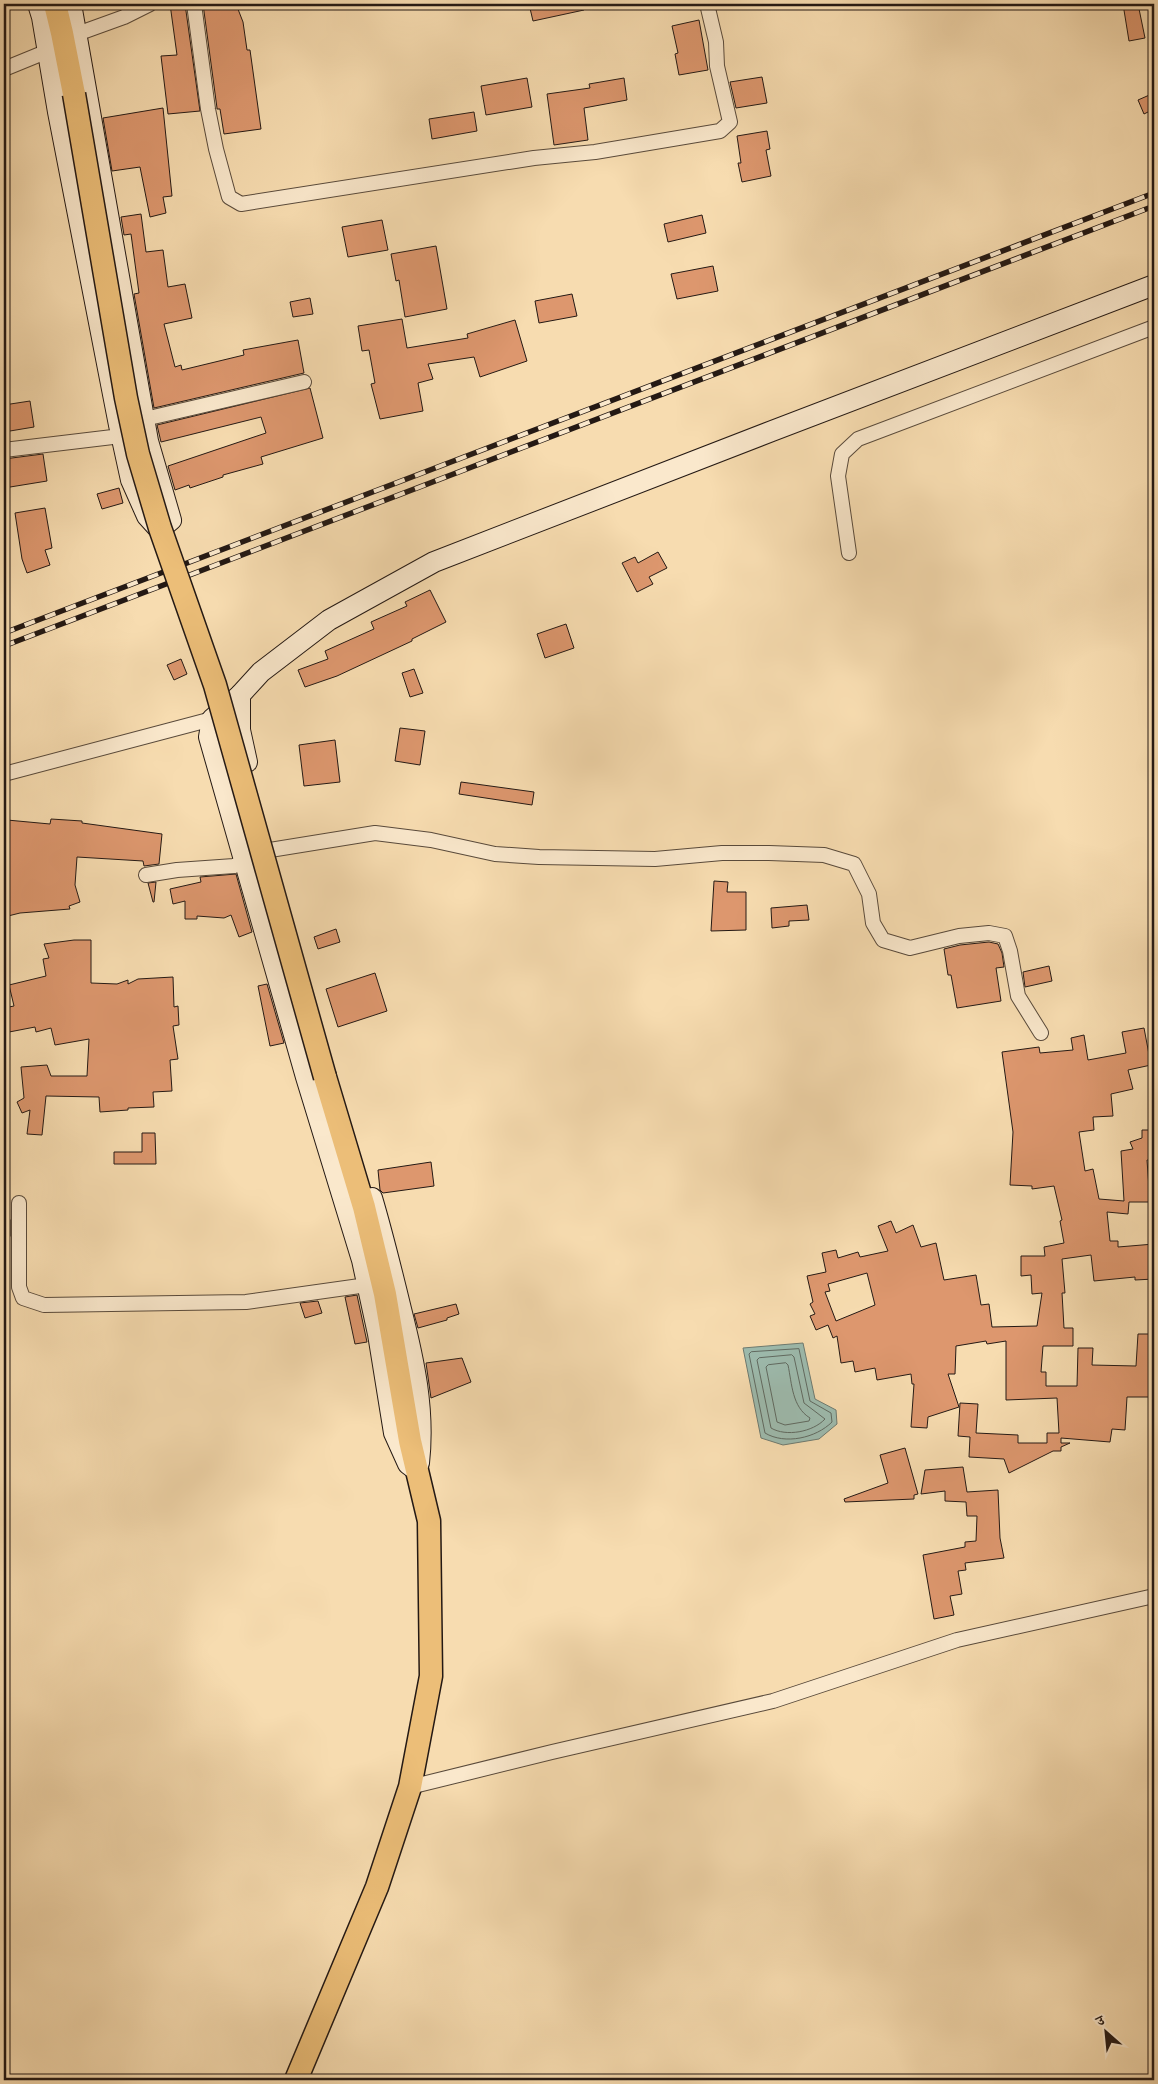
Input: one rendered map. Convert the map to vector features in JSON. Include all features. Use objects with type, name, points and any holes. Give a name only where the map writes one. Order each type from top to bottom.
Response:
[{"type":"main road","points":[[38,4],[120,431],[132,480],[147,516],[157,527],[168,524],[171,520],[148,441],[71,4]]},
{"type":"main road","points":[[54,4],[62,33],[74,94],[126,398],[138,454],[160,528],[214,685],[325,1077],[364,1207],[385,1294],[410,1441],[430,1521],[431,1676],[410,1787],[377,1886],[296,2080]]},
{"type":"main road","points":[[418,1472],[408,1464],[394,1433],[378,1334],[362,1260],[306,1077],[209,737],[212,719],[261,672],[330,620],[434,562],[1154,285]]},
{"type":"main road","points":[[240,694],[240,730],[254,794],[386,1246],[415,1366],[421,1412],[421,1446],[418,1472]]},
{"type":"street","points":[[77,34],[124,17],[150,4]]},
{"type":"street","points":[[194,4],[208,109],[216,149],[229,197],[241,204],[534,158],[595,152],[720,130],[730,122],[717,66],[716,42],[707,4]]},
{"type":"street","points":[[4,69],[48,52]]},
{"type":"street","points":[[849,552],[838,476],[842,454],[858,439],[1154,327]]},
{"type":"street","points":[[4,450],[120,431],[144,419],[304,382]]},
{"type":"street","points":[[4,774],[212,719]]},
{"type":"street","points":[[146,875],[177,870],[234,866],[270,850],[375,834],[431,840],[495,854],[539,857],[655,858],[722,853],[824,855],[854,864],[869,894],[873,923],[883,940],[910,948],[959,936],[989,933],[1005,936],[1010,951],[1018,996],[1041,1033]]},
{"type":"street","points":[[20,1203],[19,1287],[23,1298],[44,1305],[246,1302],[367,1285]]},
{"type":"street","points":[[410,1787],[773,1701],[957,1640],[1154,1596]]},
{"type":"water","points":[[803,1343],[815,1399],[836,1410],[837,1424],[819,1439],[783,1445],[761,1438],[743,1348]]},
{"type":"building","points":[[170,4],[185,4],[200,111],[168,114],[161,56],[177,55]]},
{"type":"building","points":[[203,4],[236,4],[243,22],[247,50],[250,50],[261,129],[224,134],[220,109],[217,109]]},
{"type":"building","points":[[529,4],[584,4],[584,10],[533,21]]},
{"type":"building","points":[[1123,4],[1138,4],[1145,38],[1129,41]]},
{"type":"building","points":[[699,20],[708,70],[679,75],[675,54],[678,53],[672,26]]},
{"type":"building","points":[[762,77],[767,103],[736,108],[730,82]]},
{"type":"building","points":[[527,78],[532,107],[486,115],[481,86]]},
{"type":"building","points":[[624,78],[627,100],[584,108],[588,140],[554,145],[547,94],[590,88],[589,84]]},
{"type":"building","points":[[1154,93],[1154,109],[1144,114],[1138,100]]},
{"type":"building","points":[[163,108],[172,196],[163,197],[166,213],[150,217],[140,167],[112,171],[103,118]]},
{"type":"building","points":[[474,112],[477,131],[432,139],[429,119]]},
{"type":"building","points":[[767,131],[770,149],[766,150],[771,176],[742,182],[738,163],[741,163],[737,136]]},
{"type":"building","points":[[141,214],[146,252],[163,250],[168,287],[185,284],[192,318],[164,324],[175,367],[181,365],[182,370],[244,355],[243,350],[298,340],[304,373],[154,408],[134,294],[139,293],[131,234],[124,235],[121,217]]},
{"type":"building","points":[[702,215],[706,233],[668,242],[664,224]]},
{"type":"building","points":[[382,220],[388,250],[348,257],[342,227]]},
{"type":"building","points":[[436,246],[447,309],[405,317],[399,280],[396,281],[391,254]]},
{"type":"building","points":[[713,266],[718,291],[677,299],[671,274]]},
{"type":"building","points":[[572,294],[577,316],[539,323],[535,301]]},
{"type":"building","points":[[310,298],[313,314],[293,317],[290,302]]},
{"type":"building","points":[[402,319],[407,348],[468,338],[467,334],[515,320],[527,361],[480,377],[474,357],[428,364],[433,379],[418,383],[423,411],[380,419],[371,384],[375,383],[369,350],[362,351],[358,326]]},
{"type":"building","points":[[310,388],[323,438],[261,457],[263,464],[223,475],[223,477],[190,488],[189,485],[175,490],[168,466],[266,433],[261,417],[161,442],[157,425]]},
{"type":"building","points":[[30,401],[34,427],[4,432],[4,405]]},
{"type":"building","points":[[43,454],[47,481],[4,488],[4,459]]},
{"type":"building","points":[[119,488],[123,503],[102,509],[97,494]]},
{"type":"building","points":[[45,508],[52,548],[45,550],[50,565],[27,573],[22,559],[15,513]]},
{"type":"building","points":[[658,552],[667,568],[649,577],[653,584],[637,592],[622,563],[635,557],[638,563]]},
{"type":"building","points":[[430,590],[446,622],[412,639],[412,641],[337,676],[305,687],[298,670],[328,659],[325,651],[374,629],[371,622],[407,606],[405,602]]},
{"type":"building","points":[[566,624],[574,648],[545,658],[537,634]]},
{"type":"building","points":[[181,659],[187,674],[174,680],[167,665]]},
{"type":"building","points":[[414,669],[423,693],[410,697],[402,673]]},
{"type":"building","points":[[400,728],[425,731],[420,765],[395,761]]},
{"type":"building","points":[[335,740],[340,782],[304,786],[299,745]]},
{"type":"building","points":[[461,782],[534,792],[532,805],[459,794]]},
{"type":"building","points":[[51,819],[82,821],[82,823],[162,834],[159,864],[144,866],[143,861],[77,857],[75,885],[80,902],[69,906],[70,909],[20,913],[4,917],[4,825],[9,823],[7,820],[50,824]]},
{"type":"building","points":[[236,874],[252,932],[239,937],[231,915],[224,918],[197,916],[197,919],[185,919],[185,901],[173,904],[170,889],[201,882],[200,877]]},
{"type":"building","points":[[714,881],[728,882],[727,892],[746,892],[746,930],[711,931]]},
{"type":"building","points":[[156,882],[154,902],[153,902],[148,883]]},
{"type":"building","points":[[807,905],[809,920],[789,921],[789,926],[772,928],[771,908]]},
{"type":"building","points":[[336,929],[340,942],[318,949],[314,937]]},
{"type":"building","points":[[91,940],[91,983],[117,984],[128,980],[128,984],[138,979],[173,977],[174,1007],[178,1006],[179,1025],[173,1026],[178,1059],[170,1060],[172,1091],[153,1092],[154,1107],[100,1112],[99,1097],[46,1096],[42,1135],[27,1134],[30,1110],[22,1113],[17,1102],[24,1098],[21,1067],[47,1065],[51,1076],[87,1076],[89,1039],[55,1045],[51,1028],[36,1032],[35,1027],[4,1033],[4,1008],[14,1006],[9,985],[46,976],[43,959],[49,958],[44,944]]},
{"type":"building","points":[[989,942],[998,944],[1002,953],[1004,967],[996,968],[1001,1001],[957,1008],[951,975],[948,975],[944,949]]},
{"type":"building","points":[[1049,966],[1052,981],[1025,987],[1023,972]]},
{"type":"building","points":[[375,973],[387,1011],[338,1027],[326,989]]},
{"type":"building","points":[[267,984],[284,1043],[270,1046],[258,986]]},
{"type":"building","points":[[1144,1028],[1151,1065],[1128,1070],[1133,1089],[1111,1094],[1113,1116],[1093,1117],[1094,1130],[1079,1132],[1085,1171],[1093,1169],[1099,1199],[1124,1201],[1121,1151],[1133,1149],[1130,1142],[1142,1138],[1142,1130],[1154,1130],[1154,1160],[1147,1160],[1151,1202],[1129,1202],[1128,1214],[1107,1212],[1110,1241],[1118,1241],[1118,1247],[1154,1244],[1154,1279],[1135,1280],[1135,1277],[1094,1281],[1091,1255],[1062,1259],[1065,1293],[1062,1293],[1064,1328],[1073,1328],[1073,1346],[1043,1346],[1041,1372],[1046,1372],[1046,1386],[1077,1386],[1078,1348],[1093,1348],[1092,1365],[1136,1366],[1138,1334],[1154,1334],[1154,1397],[1127,1397],[1125,1430],[1112,1429],[1110,1442],[1061,1438],[1061,1443],[1070,1443],[1061,1447],[1061,1451],[1053,1451],[1009,1473],[1004,1459],[969,1457],[970,1437],[958,1436],[960,1403],[978,1404],[976,1433],[1018,1435],[1018,1443],[1047,1443],[1047,1433],[1059,1433],[1057,1398],[1006,1400],[1006,1341],[987,1344],[986,1341],[956,1346],[955,1374],[948,1374],[959,1407],[928,1417],[927,1428],[911,1427],[914,1384],[912,1384],[911,1374],[877,1380],[875,1368],[855,1372],[853,1361],[841,1363],[837,1336],[833,1338],[828,1325],[816,1330],[810,1316],[815,1314],[810,1304],[813,1302],[807,1276],[826,1272],[822,1253],[836,1250],[838,1258],[858,1252],[860,1257],[888,1251],[878,1226],[891,1221],[896,1233],[913,1225],[921,1247],[936,1243],[944,1280],[976,1275],[981,1305],[989,1304],[992,1327],[1037,1326],[1042,1293],[1032,1294],[1031,1275],[1021,1276],[1021,1256],[1045,1256],[1044,1247],[1064,1243],[1060,1221],[1062,1220],[1054,1186],[1032,1189],[1032,1186],[1010,1185],[1013,1132],[1002,1052],[1039,1047],[1040,1053],[1073,1050],[1071,1038],[1084,1035],[1088,1060],[1126,1053],[1122,1032]],"holes":[[[867,1273],[875,1305],[836,1321],[825,1292],[830,1291],[828,1284]]]},
{"type":"building","points":[[142,1133],[155,1133],[156,1164],[114,1164],[114,1152],[142,1152]]},
{"type":"building","points":[[431,1162],[434,1186],[383,1193],[380,1190],[378,1170]]},
{"type":"building","points":[[4,1220],[10,1220],[10,1236],[4,1236]]},
{"type":"building","points":[[357,1295],[367,1342],[355,1344],[345,1297]]},
{"type":"building","points":[[318,1301],[322,1313],[305,1318],[300,1303]]},
{"type":"building","points":[[456,1304],[459,1314],[447,1318],[447,1320],[418,1328],[414,1314]]},
{"type":"building","points":[[462,1358],[471,1382],[431,1398],[426,1363]]},
{"type":"building","points":[[905,1448],[918,1494],[914,1495],[914,1499],[845,1502],[844,1499],[888,1483],[880,1455]]},
{"type":"building","points":[[963,1467],[967,1492],[998,1490],[1000,1538],[1004,1558],[965,1563],[966,1570],[958,1571],[962,1594],[950,1596],[954,1615],[934,1619],[923,1555],[965,1547],[965,1542],[976,1541],[977,1516],[967,1516],[966,1502],[945,1501],[945,1491],[921,1494],[925,1470]]},
{"type":"railway","points":[[4,633],[1154,193]]},
{"type":"railway","points":[[4,646],[1154,206]]}]
